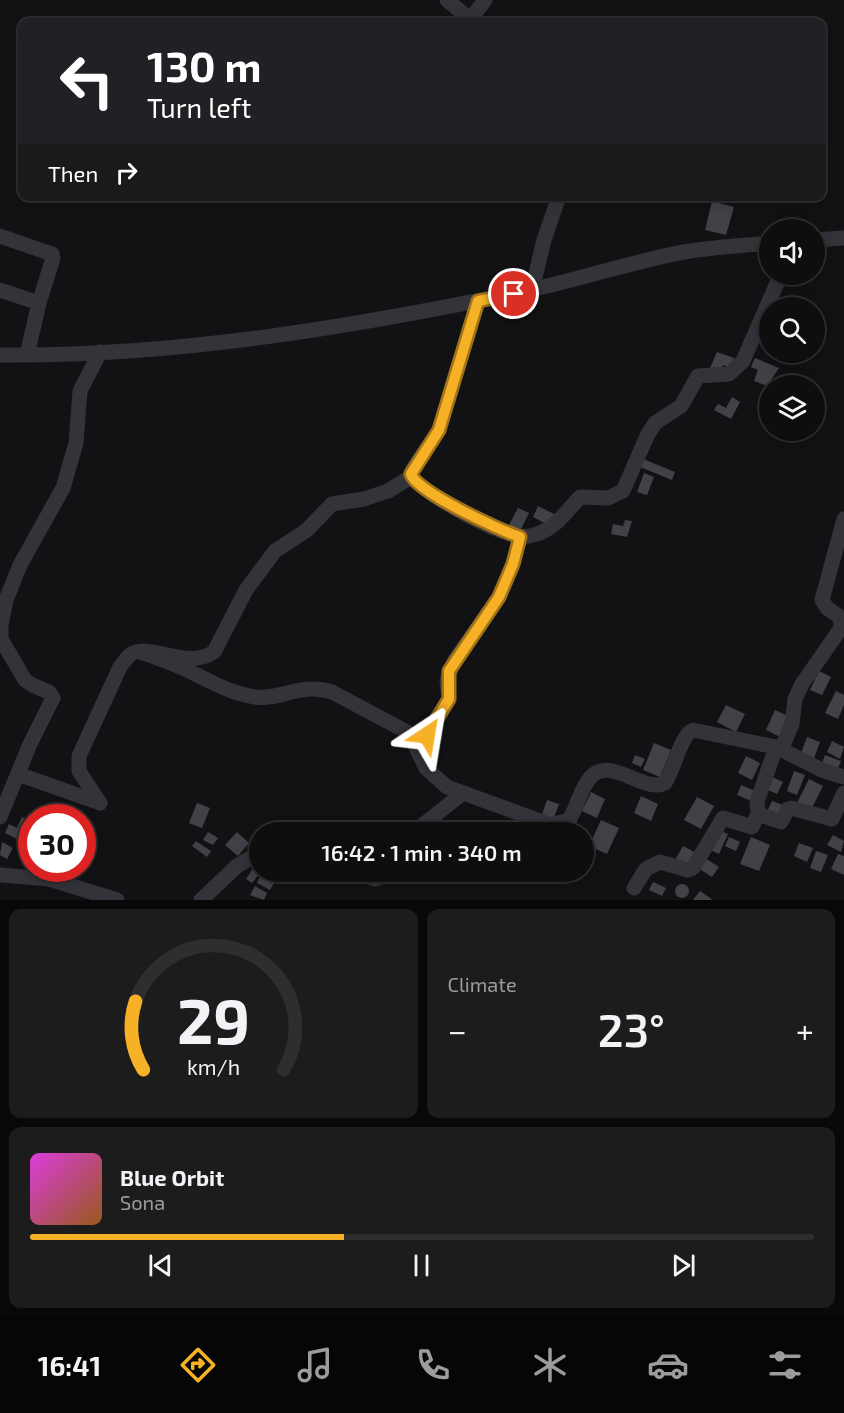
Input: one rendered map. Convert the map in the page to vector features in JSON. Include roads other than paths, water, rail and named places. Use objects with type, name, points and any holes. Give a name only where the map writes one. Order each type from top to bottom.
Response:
[{"type":"street","points":[[447,0],[468,18]]},
{"type":"street","points":[[474,18],[485,0]]},
{"type":"street","points":[[532,290],[544,240],[557,201]]},
{"type":"street","points":[[0,236],[52,254],[53,258],[39,303],[27,355]]},
{"type":"street","points":[[825,239],[844,238]]},
{"type":"street","points":[[0,355],[100,352],[262,336],[478,301],[532,290],[683,252],[759,244]]},
{"type":"street","points":[[411,477],[444,501],[499,531],[520,537],[538,533],[555,525],[580,497],[608,498],[623,491],[655,423],[681,406],[698,376],[729,374],[743,361],[776,285]]},
{"type":"street","points":[[0,290],[39,303]]},
{"type":"street","points":[[411,477],[412,470],[439,430],[478,301]]},
{"type":"street","points":[[0,817],[30,744],[53,698],[48,692],[32,686],[26,680],[9,654],[1,639],[3,615],[20,565],[66,479],[76,443],[80,392],[100,352]]},
{"type":"street","points":[[18,774],[100,803],[79,771],[79,756],[120,666],[134,652],[187,659],[206,658],[214,652],[246,590],[275,551],[307,530],[332,504],[364,499],[388,491],[411,477]]},
{"type":"street","points":[[634,888],[646,869],[660,862],[688,870],[693,868],[720,820],[726,818],[752,827],[758,814],[757,802],[792,724],[795,699],[802,684],[842,628],[840,617],[827,608],[822,600],[844,519]]},
{"type":"street","points":[[417,749],[449,699],[447,680],[454,661],[499,597],[513,564],[520,537]]},
{"type":"street","points":[[140,652],[188,671],[219,688],[255,697],[295,690],[323,689],[332,692],[409,733],[426,768],[447,787],[551,825],[560,825],[569,820],[590,778],[596,773],[615,772],[655,786],[665,783],[671,774],[685,734],[693,730],[779,749],[822,770],[844,777]]},
{"type":"street","points":[[427,822],[463,793]]},
{"type":"street","points":[[758,814],[781,822],[788,809],[791,808],[838,823],[844,793]]},
{"type":"street","points":[[201,900],[237,866],[249,859]]},
{"type":"street","points":[[0,875],[50,879],[117,900]]}]
